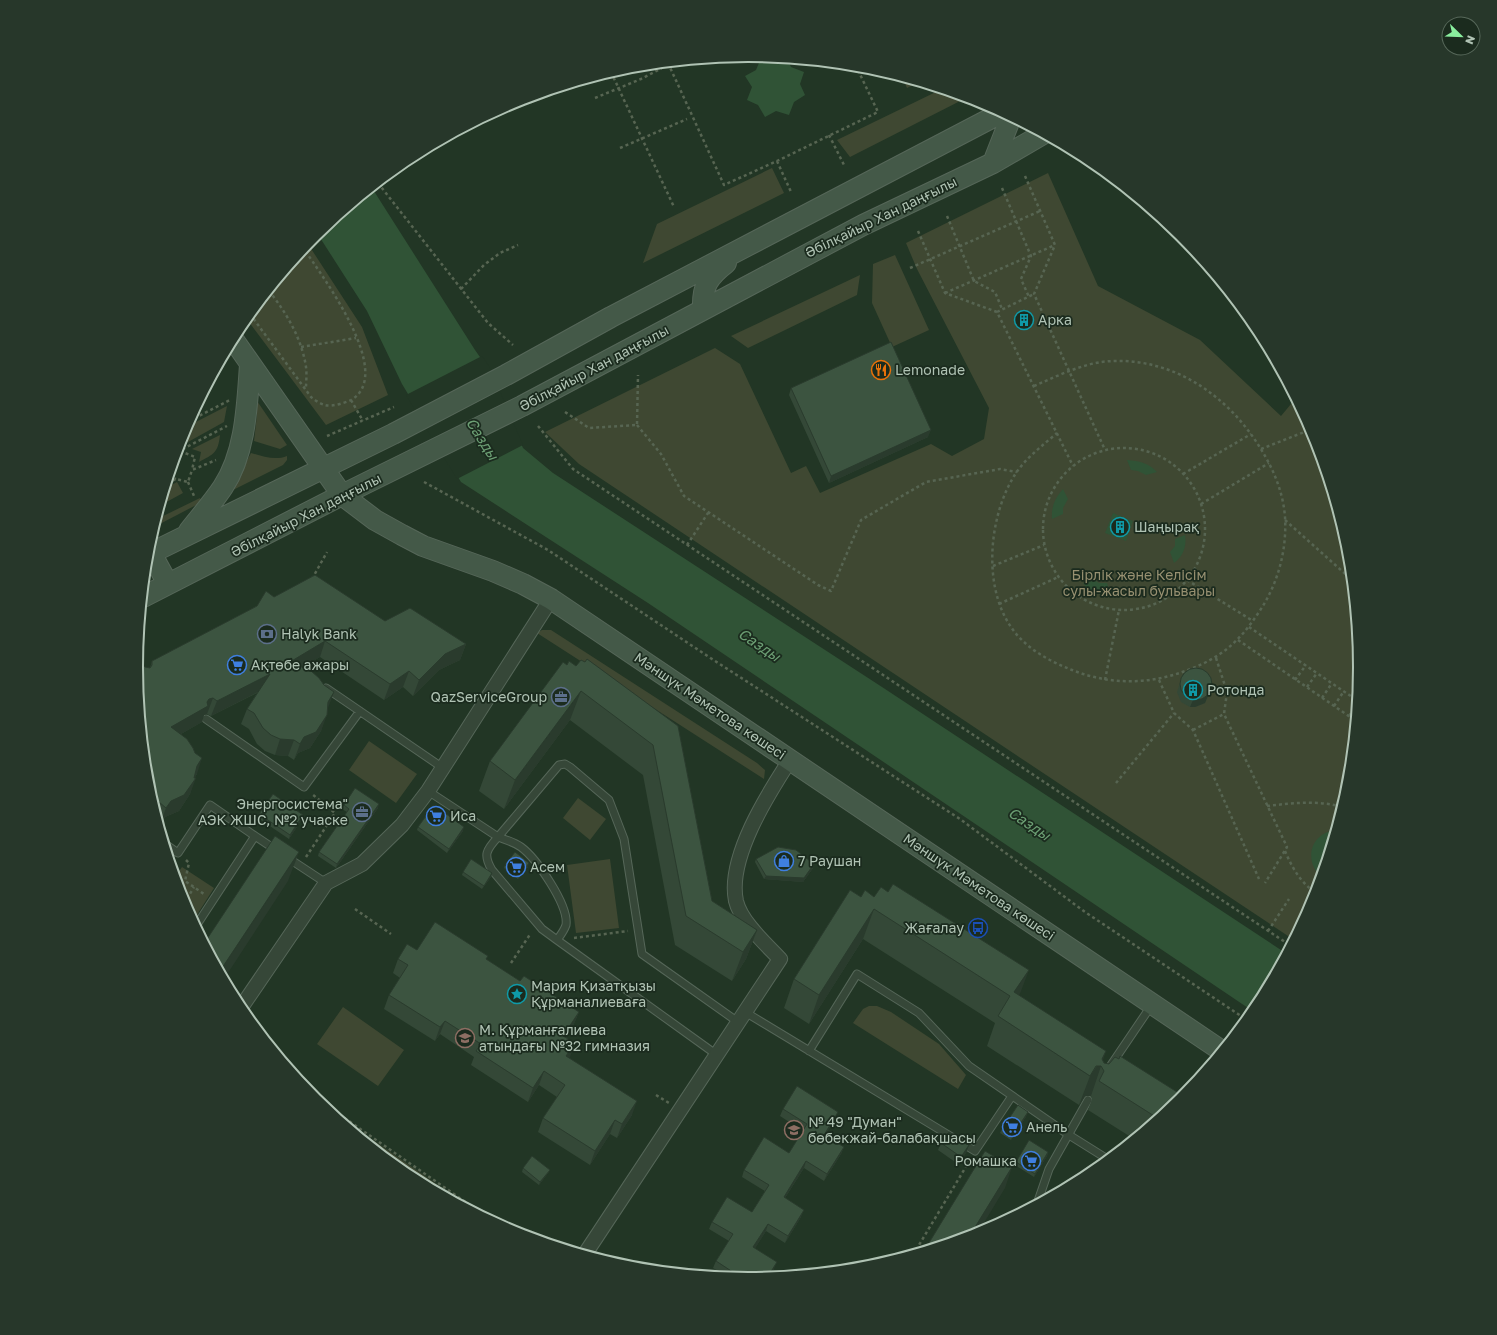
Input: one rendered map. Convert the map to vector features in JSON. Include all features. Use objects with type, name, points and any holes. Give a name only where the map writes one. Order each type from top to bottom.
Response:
[{"type":"main road","points":[[155,551],[506,376],[611,317],[997,115]]},
{"type":"main road","points":[[993,163],[1009,121]]},
{"type":"main road","name":"Әбілқайыр Хан даңғылы","points":[[147,595],[342,495],[522,406],[885,213],[993,163],[1039,136]]},
{"type":"main road","points":[[703,309],[702,295],[706,284],[715,271],[750,244]]},
{"type":"main road","name":"Мәншүк Мәметова көшесі","points":[[237,345],[342,495],[374,520],[423,546],[493,571],[523,584],[551,599],[1219,1049]]},
{"type":"main road","points":[[186,535],[223,486],[234,463],[243,432],[250,365]]},
{"type":"main road","points":[[153,560],[168,584]]},
{"type":"street","points":[[244,1003],[326,883],[362,864],[402,825],[428,791],[551,599]]},
{"type":"street","points":[[587,1251],[780,959],[755,932],[744,917],[736,901],[736,871],[758,810],[790,760]]},
{"type":"lane","points":[[322,686],[443,768]]},
{"type":"lane","points":[[206,719],[304,787],[360,712]]},
{"type":"lane","points":[[717,1055],[556,940],[537,924],[492,870],[487,859],[487,851],[559,765],[565,764],[570,767],[610,803],[624,838],[642,954],[742,1017],[809,1052],[975,1151],[1012,1096]]},
{"type":"lane","points":[[428,791],[498,837],[521,847],[544,872],[563,907],[566,923],[563,932],[556,940]]},
{"type":"lane","points":[[171,849],[178,854],[210,805],[326,883]]},
{"type":"lane","points":[[199,921],[255,836]]},
{"type":"lane","points":[[809,1052],[857,974],[919,1013],[969,1066],[1069,1135],[1105,1157]]},
{"type":"lane","points":[[1108,1070],[1153,1004]]},
{"type":"lane","points":[[1039,1199],[1049,1170],[1088,1100]]},
{"type":"path","points":[[670,67],[724,185],[878,112],[859,73]]},
{"type":"path","points":[[595,98],[642,79],[661,68]]},
{"type":"path","points":[[614,78],[674,207]]},
{"type":"path","points":[[620,148],[686,119]]},
{"type":"path","points":[[829,135],[844,165]]},
{"type":"path","points":[[777,161],[791,192]]},
{"type":"path","points":[[997,312],[1034,294],[1055,244],[1025,176]]},
{"type":"path","points":[[381,186],[488,323],[514,345]]},
{"type":"path","points":[[1002,188],[1031,256],[1021,279],[1029,297]]},
{"type":"path","points":[[910,268],[1040,211]]},
{"type":"path","points":[[947,216],[974,281],[995,292],[1002,309]]},
{"type":"path","points":[[918,231],[945,293],[997,312],[1073,466]]},
{"type":"path","points":[[945,293],[1055,244]]},
{"type":"path","points":[[461,289],[484,265],[500,253],[518,245]]},
{"type":"path","points":[[254,319],[312,397],[325,406],[345,403],[358,396],[365,381],[363,353],[346,314],[307,253]]},
{"type":"path","points":[[272,294],[282,308],[301,347],[306,367],[306,390]]},
{"type":"path","points":[[1034,294],[1105,450]]},
{"type":"path","points":[[301,347],[356,338]]},
{"type":"path","points":[[1034,386],[1069,371],[1101,362],[1136,362],[1154,365],[1170,370],[1214,395],[1237,415],[1251,434],[1269,463],[1279,487],[1285,520],[1285,545],[1279,571],[1267,599],[1249,627],[1238,640],[1216,658],[1174,676],[1145,682],[1105,680],[1066,668],[1037,652],[1011,627],[999,604],[993,566],[993,534],[997,517],[1009,486],[1018,472],[1038,449],[1057,433]]},
{"type":"path","points":[[638,375],[637,424],[661,454],[684,496],[818,585],[831,591],[861,520],[926,482],[1000,469],[1018,472]]},
{"type":"path","points":[[198,417],[230,400]]},
{"type":"path","points":[[351,400],[363,421]]},
{"type":"path","points":[[327,436],[394,407]]},
{"type":"path","points":[[565,412],[589,428],[637,424]]},
{"type":"path","points":[[185,448],[227,426]]},
{"type":"path","points":[[538,426],[574,469],[1287,944]]},
{"type":"path","points":[[1261,449],[1306,431]]},
{"type":"path","points":[[1183,474],[1251,434]]},
{"type":"path","points":[[1126,448],[1148,452],[1167,461],[1183,474],[1191,483],[1201,504],[1205,527],[1202,549],[1199,560],[1187,580],[1176,591],[1163,600],[1149,606],[1134,610],[1119,610],[1091,604],[1073,592],[1058,576],[1052,567],[1044,545],[1044,516],[1048,501],[1054,488],[1073,466],[1088,457],[1105,450],[1126,448]]},
{"type":"path","points":[[183,453],[195,457],[188,482],[194,496]]},
{"type":"path","points":[[192,470],[216,460]]},
{"type":"path","points":[[1201,504],[1269,463]]},
{"type":"path","points":[[173,480],[176,479],[188,482]]},
{"type":"path","points":[[424,482],[548,550],[714,661],[960,819],[1085,912],[1243,1017]]},
{"type":"path","points":[[687,545],[708,513]]},
{"type":"path","points":[[1285,520],[1347,575]]},
{"type":"path","points":[[993,566],[1044,545]]},
{"type":"path","points":[[311,582],[312,576],[327,552]]},
{"type":"path","points":[[999,604],[1058,576]]},
{"type":"path","points":[[1187,580],[1253,621]]},
{"type":"path","points":[[1105,680],[1119,610]]},
{"type":"path","points":[[1249,627],[1353,698]]},
{"type":"path","points":[[1238,640],[1352,718]]},
{"type":"path","points":[[1216,658],[1228,692],[1224,714],[1287,847],[1265,883]]},
{"type":"path","points":[[1296,680],[1306,665]]},
{"type":"path","points":[[1307,688],[1317,673]]},
{"type":"path","points":[[1159,679],[1174,714],[1193,730],[1259,879]]},
{"type":"path","points":[[1322,698],[1332,683]]},
{"type":"path","points":[[1334,706],[1344,691]]},
{"type":"path","points":[[1349,716],[1353,710]]},
{"type":"path","points":[[1116,783],[1174,714]]},
{"type":"path","points":[[1193,730],[1224,714]]},
{"type":"path","points":[[300,866],[335,813],[304,787]]},
{"type":"path","points":[[1267,806],[1298,802],[1329,803],[1337,805]]},
{"type":"path","points":[[1285,850],[1291,864],[1300,878],[1312,889]]},
{"type":"path","points":[[178,854],[189,863],[185,881],[213,900]]},
{"type":"path","points":[[188,897],[194,887]]},
{"type":"path","points":[[1268,931],[1289,899]]},
{"type":"path","points":[[355,909],[391,934]]},
{"type":"path","points":[[511,963],[537,924]]},
{"type":"path","points":[[556,940],[639,929]]},
{"type":"path","points":[[656,1095],[672,1105]]},
{"type":"path","points":[[341,1115],[469,1205]]},
{"type":"path","points":[[916,1249],[975,1151]]},
{"type":"green space","points":[[905,83],[913,85],[907,88]]},
{"type":"green space","points":[[936,92],[961,101],[850,157],[837,140]]},
{"type":"green space","points":[[772,168],[784,193],[643,263],[657,224]]},
{"type":"green space","name":"Бірлік және Келісім сулы-жасыл бульвары","points":[[1048,173],[1098,286],[1200,340],[1281,416],[1293,402],[1322,473],[1342,549],[1349,588],[1353,628],[1354,668],[1353,707],[1349,747],[1342,786],[1322,862],[1308,899],[1291,938],[579,464],[545,432],[715,348],[740,364],[791,473],[806,466],[820,493],[931,444],[952,456],[984,439],[989,408],[917,269],[906,243]]},
{"type":"green space","points":[[311,249],[362,327],[388,395],[326,425],[250,324],[293,268]]},
{"type":"green space","points":[[895,255],[929,330],[892,347],[872,303],[873,264]]},
{"type":"green space","points":[[860,275],[857,295],[748,348],[731,336]]},
{"type":"green space","points":[[255,398],[287,445],[280,449],[254,441],[257,415]]},
{"type":"green space","points":[[227,406],[224,422],[186,443],[195,422]]},
{"type":"green space","points":[[220,435],[218,446],[214,452],[199,462],[201,452],[192,449]]},
{"type":"green space","points":[[251,453],[273,458],[287,456],[287,460],[283,465],[231,491]]},
{"type":"green space","points":[[177,482],[183,493],[167,502],[172,485]]},
{"type":"green space","points":[[200,498],[202,502],[161,523],[163,516]]},
{"type":"green space","points":[[542,630],[551,630],[757,763],[765,770],[764,779],[537,633]]},
{"type":"green space","points":[[369,741],[417,774],[396,803],[349,770]]},
{"type":"green space","points":[[578,798],[606,819],[590,840],[563,818]]},
{"type":"green space","points":[[610,859],[619,928],[576,933],[567,865]]},
{"type":"green space","points":[[182,867],[214,888],[196,916],[189,899],[179,872]]},
{"type":"green space","points":[[869,1006],[877,1006],[891,1012],[939,1044],[966,1075],[958,1089],[853,1023],[863,1009]]},
{"type":"green space","points":[[343,1007],[404,1050],[378,1086],[317,1044]]},
{"type":"green space","points":[[354,1127],[455,1197],[412,1171]]},
{"type":"water","points":[[759,62],[788,63],[791,67],[804,72],[800,84],[805,95],[794,102],[789,115],[776,111],[765,117],[758,105],[747,100],[752,87],[745,76],[756,70]]},
{"type":"water","name":"Сазды","points":[[374,192],[487,367],[523,448],[553,473],[882,687],[1283,951],[1249,1008],[648,603],[461,482],[402,384],[367,311],[321,239],[349,212]]},
{"type":"water","points":[[1127,460],[1144,463],[1151,466],[1157,472],[1146,475],[1138,471],[1131,470]]},
{"type":"water","points":[[1063,489],[1068,499],[1063,508],[1063,514],[1052,519],[1054,503]]},
{"type":"water","points":[[1113,513],[1133,521],[1126,541],[1105,533]]},
{"type":"water","points":[[1185,535],[1184,551],[1180,558],[1174,563],[1170,552],[1175,546],[1175,539]]},
{"type":"water","points":[[1093,579],[1099,583],[1107,583],[1111,594],[1103,595],[1088,589],[1083,583]]},
{"type":"water","points":[[1331,831],[1318,873],[1311,856],[1312,849],[1320,836]]},
{"type":"pier","points":[[482,356],[489,366],[523,445],[457,479],[406,395]]},
{"type":"building","points":[[891,342],[931,430],[831,476],[791,388]]},
{"type":"building","points":[[315,575],[385,621],[410,608],[466,644],[445,654],[419,680],[409,671],[390,684],[325,641],[290,662],[311,671],[324,685],[334,692],[328,702],[327,715],[316,732],[304,737],[300,744],[294,740],[280,739],[271,735],[263,728],[254,713],[247,709],[270,674],[217,701],[213,698],[209,699],[207,702],[208,706],[171,727],[187,739],[195,753],[202,758],[197,766],[194,778],[196,778],[184,795],[171,801],[166,808],[159,802],[148,747],[144,707],[143,665],[150,668],[152,661],[257,606],[266,591],[274,597]]},
{"type":"building","points":[[587,659],[678,726],[712,901],[757,930],[743,952],[686,916],[653,745],[581,691],[515,780],[490,761],[563,662],[567,665],[569,661],[576,666],[581,660],[585,662]]},
{"type":"building","name":"Ротонда","points":[[1196,668],[1202,669],[1209,675],[1212,684],[1211,690],[1205,697],[1196,700],[1190,699],[1183,693],[1180,684],[1181,678],[1187,671]]},
{"type":"building","points":[[355,788],[379,804],[337,864],[319,852],[349,809],[344,805]]},
{"type":"building","points":[[273,794],[303,815],[290,835],[259,814]]},
{"type":"building","points":[[434,805],[464,827],[449,849],[418,827]]},
{"type":"building","points":[[275,836],[299,852],[222,967],[207,939]]},
{"type":"building","points":[[778,847],[796,850],[814,864],[804,878],[766,876],[756,859]]},
{"type":"building","name":"Асем","points":[[515,852],[529,863],[520,876],[505,865]]},
{"type":"building","points":[[471,859],[492,873],[484,886],[463,872]]},
{"type":"building","points":[[893,884],[1029,970],[1014,992],[1106,1051],[1102,1059],[1104,1063],[1109,1064],[1115,1057],[1119,1059],[1120,1056],[1179,1093],[1155,1116],[1099,1081],[1104,1071],[1101,1066],[1096,1066],[1090,1076],[998,1016],[1010,996],[874,909],[819,995],[794,979],[850,890],[861,897],[865,890],[874,897],[881,887],[888,892]]},
{"type":"building","points":[[435,922],[488,956],[486,959],[520,981],[524,976],[579,1012],[563,1036],[575,1043],[566,1056],[637,1101],[622,1124],[615,1120],[595,1151],[543,1118],[565,1085],[544,1071],[533,1088],[476,1051],[481,1044],[445,1021],[440,1027],[389,995],[408,965],[398,959],[407,944],[417,950]]},
{"type":"building","points":[[797,1086],[838,1112],[824,1135],[844,1147],[827,1174],[806,1161],[784,1197],[804,1210],[788,1236],[768,1224],[753,1247],[777,1262],[770,1272],[734,1273],[716,1261],[733,1234],[712,1222],[727,1197],[752,1212],[769,1185],[744,1170],[764,1137],[789,1153],[807,1124],[783,1109]]},
{"type":"building","name":"Анель","points":[[1018,1105],[1028,1112],[1012,1136],[1002,1129]]},
{"type":"building","points":[[949,1132],[969,1145],[961,1157],[941,1143]]},
{"type":"building","name":"Ромашка","points":[[1029,1140],[1048,1152],[1035,1174],[1016,1162]]},
{"type":"building","points":[[985,1151],[1012,1167],[974,1229],[927,1246]]},
{"type":"building","points":[[532,1156],[550,1170],[540,1182],[523,1168]]},
{"type":"place","name":"Арка","points":[[1024,320]]},
{"type":"place","name":"Lemonade","points":[[881,370]]},
{"type":"place","name":"Шаңырақ","points":[[1120,527]]},
{"type":"place","name":"Halyk Bank","points":[[267,634]]},
{"type":"place","name":"Ақтөбе ажары","points":[[237,665]]},
{"type":"place","name":"Ротонда","points":[[1193,690]]},
{"type":"place","name":"QazServiceGroup","points":[[561,697]]},
{"type":"place","name":"Энергосистема\" АЭК ЖШС, №2 учаске","points":[[362,812]]},
{"type":"place","name":"Иса","points":[[436,816]]},
{"type":"place","name":"7 Раушан","points":[[784,861]]},
{"type":"place","name":"Асем","points":[[516,867]]},
{"type":"place","name":"Жағалау","points":[[978,928]]},
{"type":"place","name":"Мария Қизатқызы Құрманалиеваға","points":[[517,994]]},
{"type":"place","name":"М. Құрманғалиева атындағы №32 гимназия","points":[[465,1038]]},
{"type":"place","name":"Анель","points":[[1012,1127]]},
{"type":"place","name":"№ 49 \"Думан\" бөбекжай-балабақшасы","points":[[794,1130]]},
{"type":"place","name":"Ромашка","points":[[1031,1161]]}]
